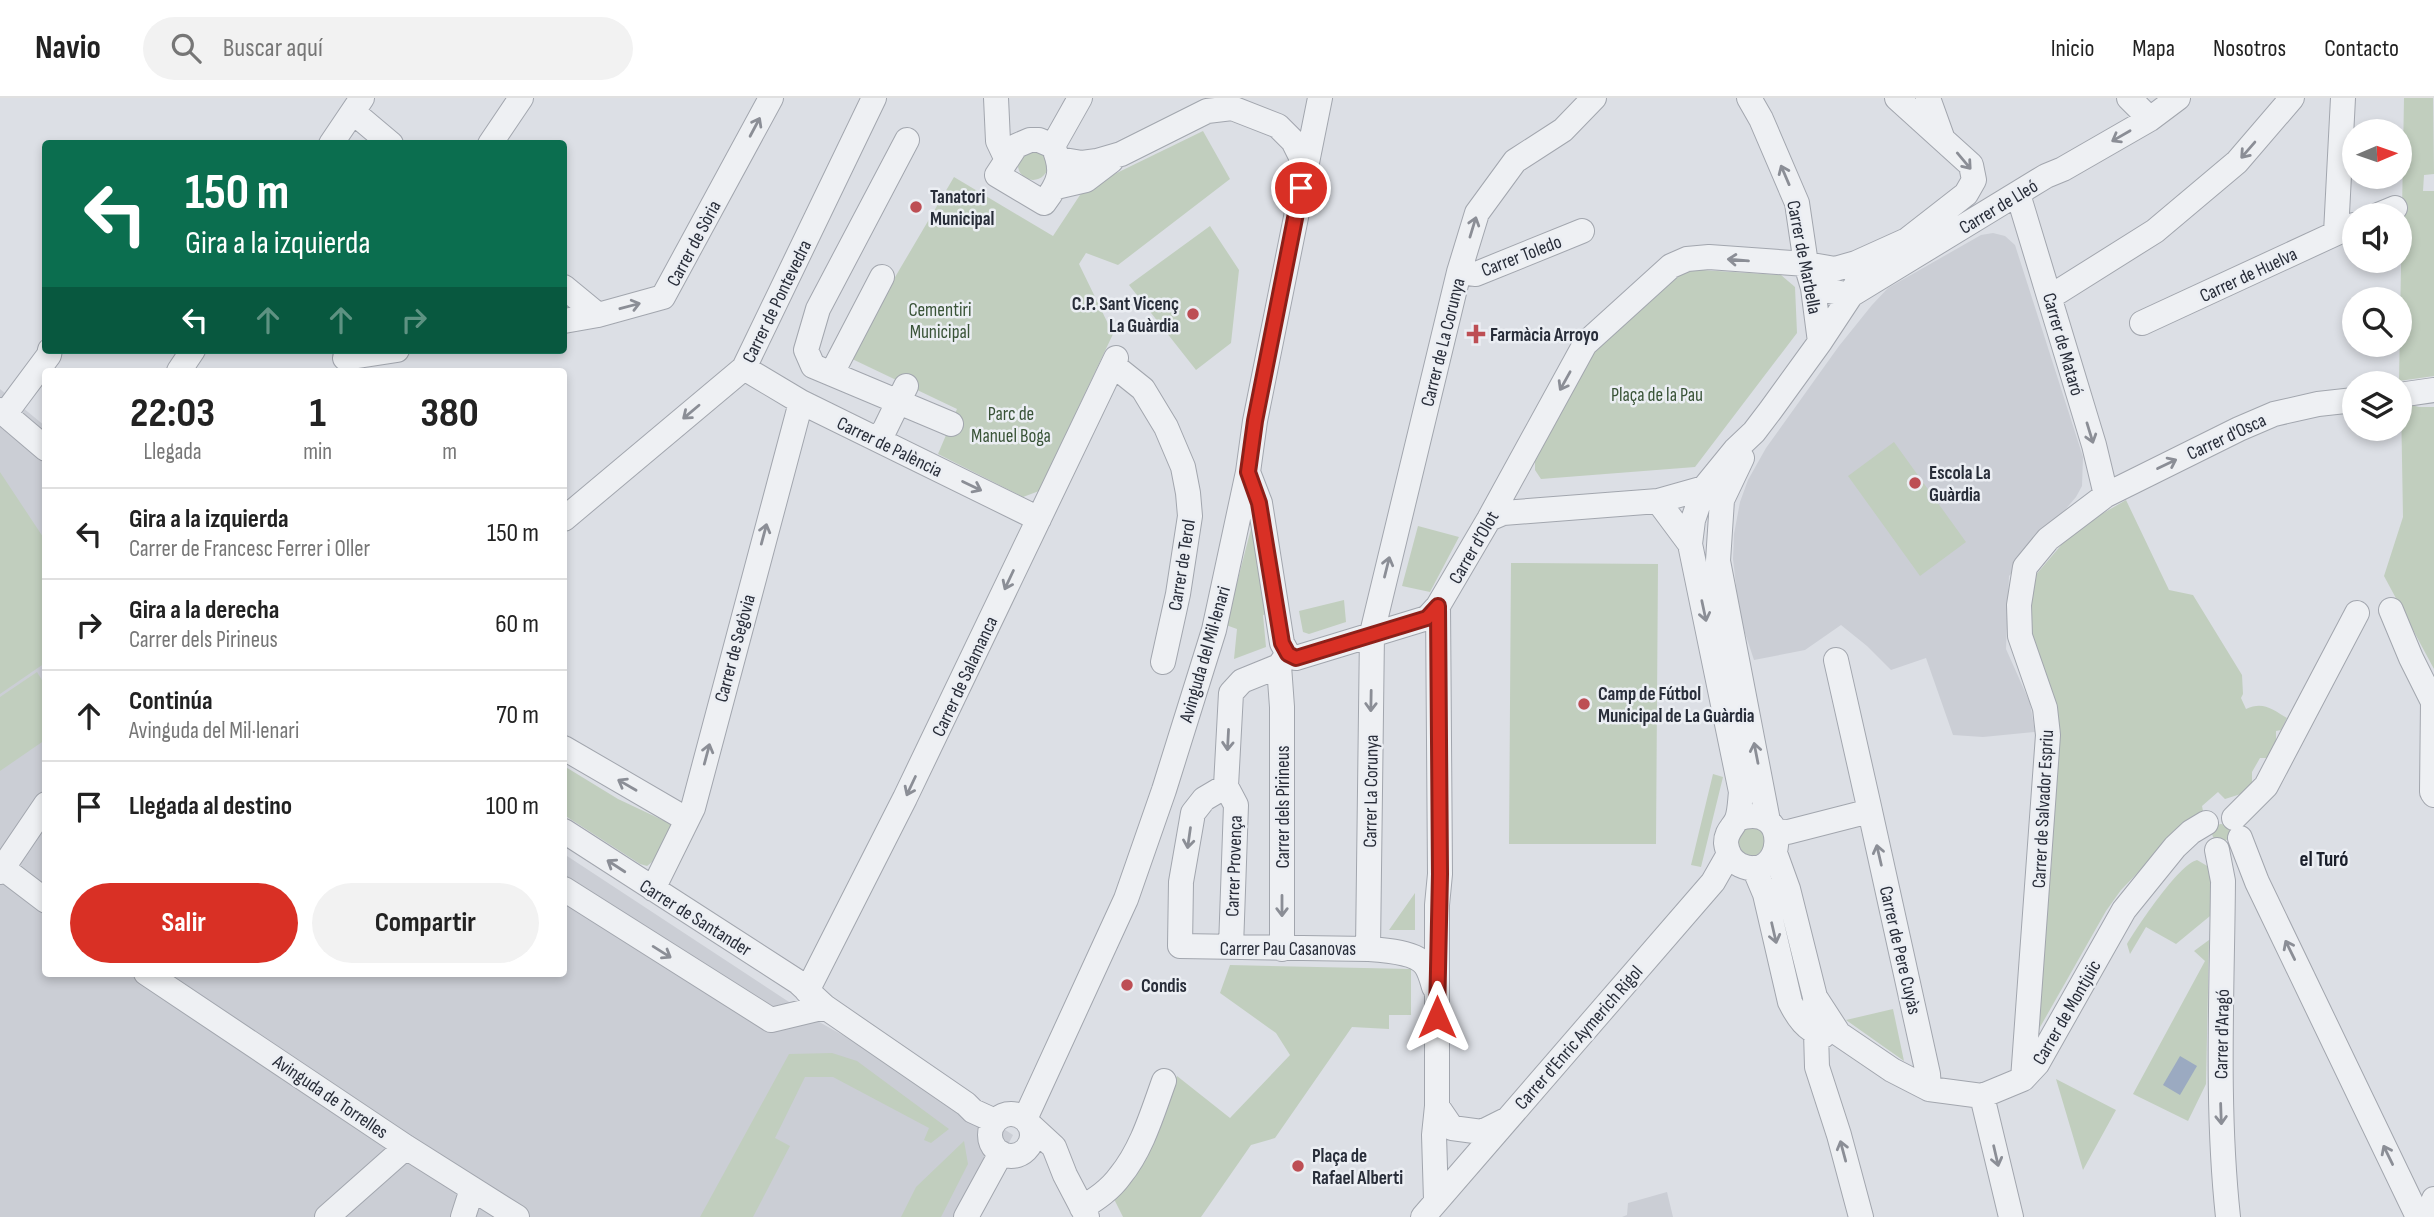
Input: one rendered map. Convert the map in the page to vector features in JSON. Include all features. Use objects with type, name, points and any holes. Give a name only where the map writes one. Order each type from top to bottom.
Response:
[{"type":"street","points":[[493,140],[521,98]]},
{"type":"street","name":"Carrer de Sòria","points":[[567,320],[663,297],[771,98]]},
{"type":"street","name":"Carrer de Pontevedra","points":[[567,516],[744,368],[874,98]]},
{"type":"street","points":[[997,98],[1012,123],[1047,148],[1082,163],[1120,154]]},
{"type":"street","points":[[997,98],[998,141],[1007,160]]},
{"type":"street","points":[[1047,148],[1080,98]]},
{"type":"street","points":[[1278,126],[1318,98]]},
{"type":"street","name":"Avinguda del Mil·lenari","points":[[1027,1121],[1126,899],[1214,630],[1248,472],[1255,421],[1318,98]]},
{"type":"street","name":"Carrer de La Corunya","points":[[1372,633],[1459,272],[1477,213],[1514,161],[1563,130],[1594,98]]},
{"type":"street","name":"Carrer de Marbella","points":[[1749,98],[1761,119],[1797,203],[1820,342]]},
{"type":"street","points":[[1690,544],[1707,500],[1735,450],[1755,432],[1820,342],[1851,295],[1860,276],[1966,194],[1974,180],[1971,165],[1896,98]]},
{"type":"street","points":[[1928,98],[1942,137]]},
{"type":"street","points":[[2129,98],[2150,119]]},
{"type":"street","name":"Carrer de Lleó","points":[[1851,295],[2018,194],[2150,119],[2178,98]]},
{"type":"street","points":[[2050,297],[2155,231],[2237,162],[2292,98]]},
{"type":"street","points":[[2343,98],[2345,203]]},
{"type":"street","points":[[334,140],[357,105],[388,140]]},
{"type":"street","points":[[1056,187],[1086,180],[1120,154],[1207,111],[1221,108],[1232,108],[1278,126],[1293,141],[1306,165]]},
{"type":"street","points":[[906,140],[818,309],[806,350],[813,366],[902,394],[951,424]]},
{"type":"street","points":[[1016,146],[1047,148],[1059,177],[1056,187],[1044,203],[997,174],[1016,146]]},
{"type":"street","name":"Carrer de Mataró","points":[[2018,194],[2094,445],[2106,495]]},
{"type":"street","name":"Carrer de Huelva","points":[[2142,323],[2342,230]]},
{"type":"street","name":"Carrer Toledo","points":[[1459,272],[1476,274],[1582,231]]},
{"type":"street","points":[[1810,276],[1856,263],[1907,240]]},
{"type":"street","name":"Carrer d'Olot","points":[[1430,1208],[1437,1106],[1437,905],[1440,874],[1438,606],[1585,344],[1671,266],[1687,259],[1710,257],[1810,276]]},
{"type":"street","points":[[1810,276],[1851,295]]},
{"type":"street","points":[[832,373],[882,277]]},
{"type":"street","points":[[567,289],[598,315]]},
{"type":"street","points":[[42,446],[2,412],[49,354]]},
{"type":"street","points":[[343,360],[375,354]]},
{"type":"street","name":"Carrer de Salamanca","points":[[816,999],[905,798],[1114,362]]},
{"type":"street","name":"Carrer de Terol","points":[[1114,362],[1143,389],[1166,427],[1183,467],[1188,493],[1190,516],[1178,594],[1163,662]]},
{"type":"street","name":"Carrer de Palència","points":[[744,368],[801,402],[1039,519]]},
{"type":"street","points":[[2412,393],[2434,390]]},
{"type":"street","points":[[877,439],[886,429],[902,394]]},
{"type":"street","name":"Carrer d'Osca","points":[[2106,495],[2274,414],[2342,401]]},
{"type":"street","name":"Carrer de Segòvia","points":[[653,889],[692,808],[801,402]]},
{"type":"street","name":"Carrer dels Pirineus","points":[[1248,472],[1259,503],[1282,643],[1282,949]]},
{"type":"street","name":"Carrer de Salvador Espriu","points":[[2023,1079],[2048,735],[2045,708],[2020,636],[2019,605],[2025,567],[2048,539],[2106,495]]},
{"type":"street","points":[[1489,519],[1503,513],[1658,501],[1681,509],[1707,500]]},
{"type":"street","points":[[1707,500],[1773,835],[1815,998],[1839,1034],[1892,1070],[1929,1089],[1982,1096],[2011,1217]]},
{"type":"street","points":[[1658,501],[1690,544],[1737,769],[1741,792],[1737,819],[1726,839],[1729,855],[1739,864],[1754,867],[1763,865],[1773,835]]},
{"type":"street","points":[[1283,660],[1427,618],[1438,606]]},
{"type":"street","points":[[2391,610],[2433,702],[2434,795]]},
{"type":"street","points":[[2237,828],[2266,786],[2357,612]]},
{"type":"street","name":"Carrer La Corunya","points":[[1368,949],[1372,633]]},
{"type":"street","name":"Carrer Provença","points":[[1231,947],[1236,805],[1226,786],[1231,693],[1242,681],[1283,660]]},
{"type":"street","name":"Carrer de Pere Cuyàs","points":[[1836,660],[1928,1074],[1929,1089]]},
{"type":"street","points":[[567,750],[687,819]]},
{"type":"street","name":"Carrer Pau Casanovas","points":[[1226,786],[1205,799],[1193,813],[1181,882],[1180,946],[1368,949],[1396,952],[1421,960],[1427,967],[1437,995]]},
{"type":"street","points":[[42,810],[1,869],[42,898]]},
{"type":"street","points":[[1773,835],[1870,811]]},
{"type":"street","points":[[2210,839],[2214,816],[2223,814],[2237,828],[2257,882],[2418,1217]]},
{"type":"street","points":[[1737,819],[1752,815],[1773,835]]},
{"type":"street","name":"Carrer de Montjuïc","points":[[1982,1096],[2023,1079],[2037,1065],[2124,910],[2175,847],[2191,832],[2229,850],[2237,843],[2237,828]]},
{"type":"street","name":"Carrer de Santander","points":[[567,833],[763,959],[973,1111],[995,1121]]},
{"type":"street","name":"Carrer d'Aragó","points":[[2210,839],[2223,881],[2220,1098],[2228,1217]]},
{"type":"street","name":"Carrer d'Enric Aymerich Rigol","points":[[1430,1208],[1713,881],[1729,855]]},
{"type":"street","points":[[1754,867],[1765,894],[1790,1002],[1797,1016],[1810,1029],[1839,1044],[1853,1043]]},
{"type":"street","points":[[567,891],[771,1020],[816,999]]},
{"type":"street","name":"Carrer Pau Casanovas","points":[[1396,952],[1426,941],[1432,931],[1437,905]]},
{"type":"street","name":"Avinguda de Torrelles","points":[[152,977],[406,1147],[517,1217]]},
{"type":"street","points":[[1815,998],[1810,1029],[1817,1067],[1836,1124],[1861,1217]]},
{"type":"street","points":[[1817,1067],[1853,1043]]},
{"type":"street","points":[[1065,1175],[1011,1153],[991,1141],[991,1128],[995,1121],[1005,1114],[1013,1114],[1027,1121],[1054,1147],[1085,1213],[1121,1176],[1148,1129],[1164,1082]]},
{"type":"street","points":[[1437,1106],[1452,1128],[1482,1132],[1508,1119]]},
{"type":"street","name":"Carrer d'Olot","points":[[1437,1106],[1459,1175]]},
{"type":"street","points":[[966,1217],[1011,1153],[1030,1144],[1032,1138],[1027,1121]]},
{"type":"street","name":"Carrer d'Olot","points":[[1434,1135],[1459,1175]]},
{"type":"street","points":[[327,1217],[406,1147]]},
{"type":"street","points":[[463,1217],[472,1189]]},
{"type":"street","points":[[2426,1217],[2434,1199]]},
{"type":"shaded area","name":"Escola La Guàrdia","points":[[1993,233],[2005,236],[2015,245],[2083,457],[2082,486],[2076,497],[2009,576],[2006,649],[2030,703],[2035,732],[1983,737],[1953,735],[1926,658],[1891,670],[1841,625],[1805,650],[1754,660],[1744,630],[1733,559],[1740,502],[1748,480],[1766,448],[1839,346],[1888,288],[1981,235]]},
{"type":"shaded area","points":[[0,389],[42,424],[42,977],[567,977],[567,856],[821,1023],[966,1104],[1013,1135],[971,1217],[0,1217]]},
{"type":"shaded area","points":[[1667,1192],[1673,1217],[1622,1217],[1627,1215],[1628,1203]]},
{"type":"green space","points":[[2404,98],[2433,98],[2434,174],[2424,175],[2423,191],[2434,191],[2434,376],[2412,379],[2412,371],[2399,371],[2399,357],[2412,357],[2412,287],[2401,287],[2401,273],[2412,273],[2412,203],[2402,203],[2402,189],[2412,189],[2412,119],[2404,119]]},
{"type":"green space","points":[[1203,131],[1230,179],[1118,265],[1086,253],[1079,264],[1113,334],[1039,491],[1023,497],[938,454],[957,409],[848,357],[954,177],[1053,236],[1080,195],[1090,186]]},
{"type":"green space","points":[[1033,150],[1039,151],[1047,159],[1047,171],[1039,179],[1033,180],[1027,179],[1019,171],[1018,165],[1019,159],[1027,151]]},
{"type":"green space","name":"C.P. Sant Vicenç La Guàrdia","points":[[1210,226],[1239,270],[1231,343],[1196,370],[1129,285]]},
{"type":"green space","name":"Plaça de la Pau","points":[[1686,269],[1781,275],[1795,287],[1797,333],[1695,467],[1541,479],[1535,470],[1535,459],[1594,348],[1664,284]]},
{"type":"green space","points":[[2412,405],[2434,407],[2434,669],[2384,576],[2403,517],[2402,441],[2412,441]]},
{"type":"green space","points":[[1894,442],[1966,542],[1920,576],[1848,476]]},
{"type":"green space","points":[[0,472],[42,535],[42,665],[0,694]]},
{"type":"green space","points":[[2126,500],[2169,590],[2193,595],[2242,675],[2241,698],[2246,709],[2262,706],[2287,718],[2281,730],[2276,731],[2276,741],[2269,758],[2260,758],[2252,772],[2252,786],[2244,793],[2225,799],[2218,792],[2202,806],[2203,811],[2121,890],[2106,911],[2035,1036],[2052,858],[2053,788],[2029,620],[2034,577],[2074,530]]},
{"type":"green space","points":[[1253,521],[1268,614],[1263,615],[1266,647],[1234,659],[1237,629],[1226,625]]},
{"type":"green space","points":[[1418,526],[1459,537],[1430,592],[1402,586]]},
{"type":"green space","name":"Camp de Fútbol Municipal de La Guàrdia","points":[[1511,563],[1658,564],[1656,844],[1509,844]]},
{"type":"green space","points":[[1344,600],[1346,622],[1309,634],[1303,632],[1299,611]]},
{"type":"green space","points":[[37,672],[42,680],[42,742],[0,771],[0,697]]},
{"type":"green space","points":[[567,768],[618,799],[674,827],[652,862],[647,866],[567,817]]},
{"type":"green space","points":[[1713,774],[1723,777],[1701,867],[1691,865]]},
{"type":"green space","points":[[2217,824],[2225,824],[2230,833],[2228,840],[2217,842],[2212,837],[2212,829]]},
{"type":"green space","points":[[1743,826],[1762,830],[1766,839],[1762,850],[1754,856],[1746,857],[1733,837]]},
{"type":"green space","points":[[2197,860],[2209,867],[2212,880],[2210,916],[2176,944],[2146,927],[2130,954],[2127,944],[2149,911],[2169,884],[2189,864]]},
{"type":"green space","points":[[1415,893],[1415,930],[1389,930]]},
{"type":"green space","points":[[2209,940],[2206,1084],[2188,1121],[2133,1094],[2205,961],[2194,951]]},
{"type":"green space","points":[[1230,965],[1411,969],[1411,1015],[1389,1015],[1389,1029],[1352,1027],[1275,1138],[1251,1145],[1201,1217],[1123,1217],[1114,1199],[1141,1151],[1177,1076],[1230,1118],[1290,1055],[1276,1033],[1220,993]]},
{"type":"green space","points":[[1893,1009],[1904,1061],[1846,1020]]},
{"type":"green space","points":[[832,1053],[857,1061],[949,1129],[931,1143],[924,1140],[929,1128],[833,1077],[805,1077],[775,1138],[790,1146],[753,1217],[700,1217],[789,1054]]},
{"type":"green space","points":[[2056,1079],[2116,1110],[2083,1170]]},
{"type":"green space","points":[[964,1141],[968,1164],[941,1217],[901,1217],[916,1187]]},
{"type":"water","points":[[2180,1056],[2197,1066],[2180,1095],[2163,1085]]},
{"type":"place","name":"Tanatori Municipal","points":[[916,207]]},
{"type":"place","name":"C.P. Sant Vicenç La Guàrdia","points":[[1193,314]]},
{"type":"place","name":"Farmàcia Arroyo","points":[[1476,334]]},
{"type":"place","name":"Escola La Guàrdia","points":[[1915,483]]},
{"type":"place","name":"Camp de Fútbol Municipal de La Guàrdia","points":[[1584,704]]},
{"type":"place","name":"Condis","points":[[1127,985]]},
{"type":"place","name":"Plaça de Rafael Alberti","points":[[1298,1166]]},
{"type":"district","name":"el Turó","points":[[2324,859]]},
{"type":"route","points":[[1301,188],[1255,421],[1248,472],[1259,503],[1282,643],[1288,654],[1296,658],[1427,618],[1438,606],[1440,874],[1437,905],[1437,1017]]},
{"type":"park label","name":"Cementiri Municipal","points":[[940,320]]},
{"type":"park label","name":"Parc de Manuel Boga","points":[[1011,424]]}]
